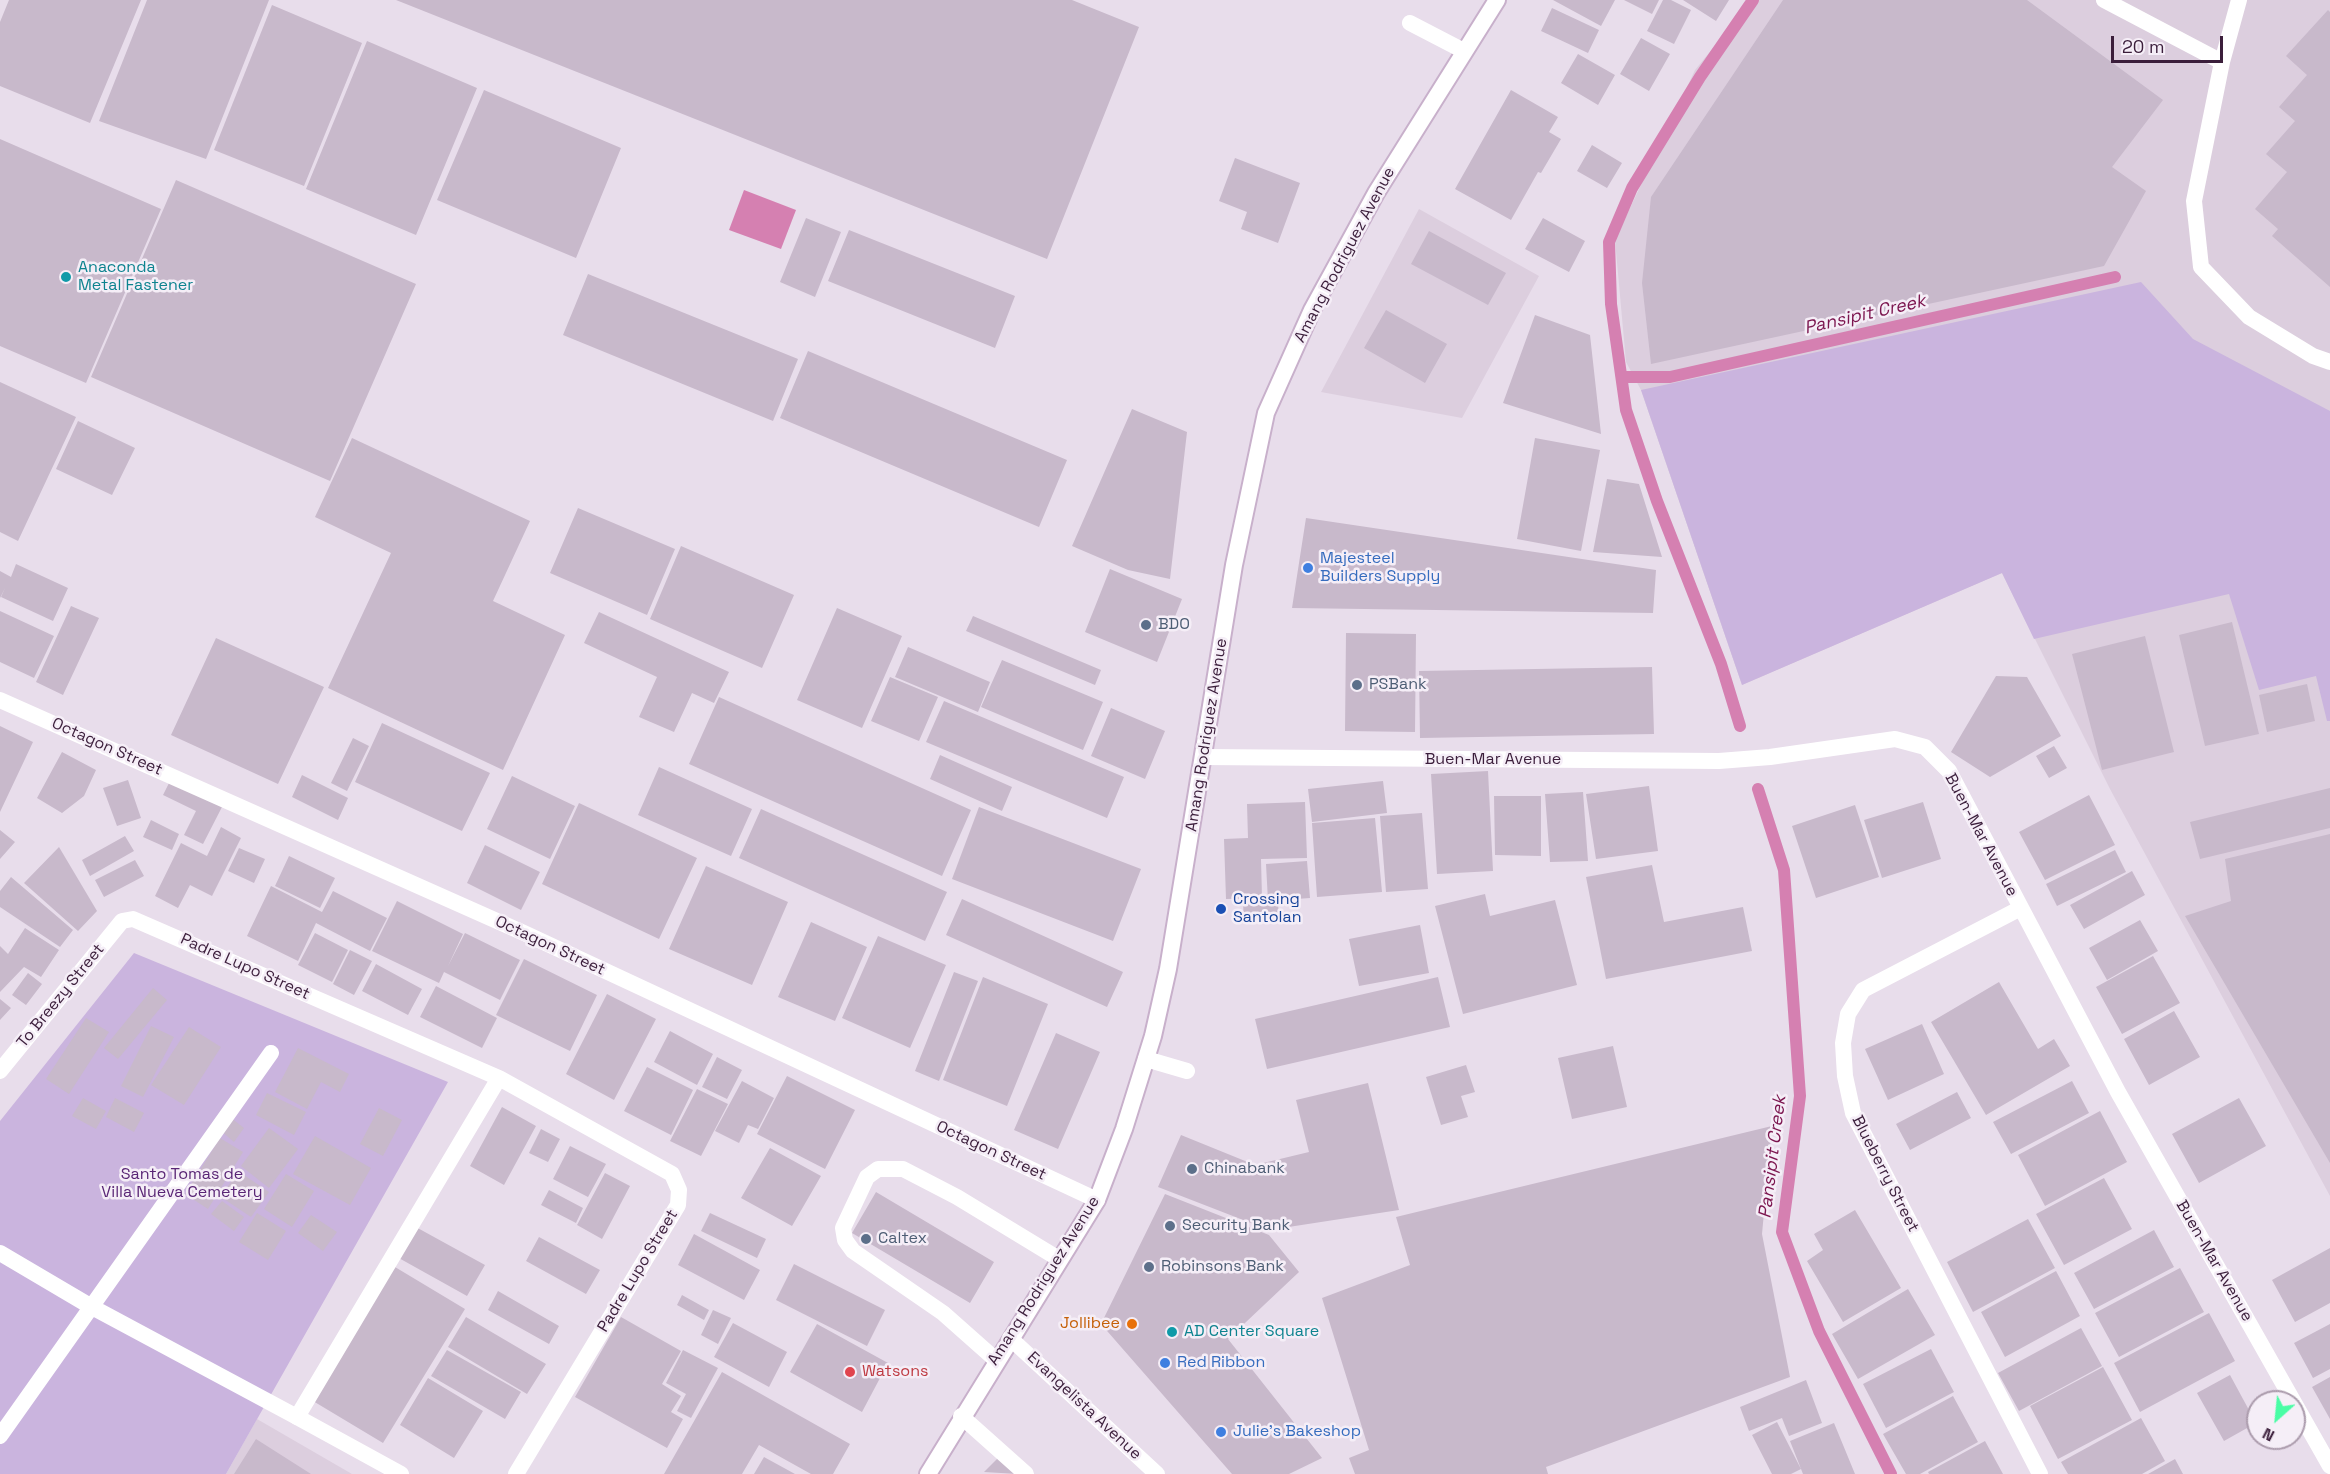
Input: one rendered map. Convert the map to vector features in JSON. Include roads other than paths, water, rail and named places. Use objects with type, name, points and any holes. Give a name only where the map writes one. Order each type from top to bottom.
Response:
[{"type":"street","name":"Amang Rodriguez Avenue","points":[[928,1474],[961,1416],[1096,1200],[1124,1129],[1146,1059],[1168,969],[1183,890],[1234,565],[1266,413],[1312,310],[1377,192],[1497,0]]},
{"type":"street","points":[[2104,0],[2222,62]]},
{"type":"street","points":[[2239,0],[2222,62],[2193,201],[2201,267],[2249,317],[2313,356],[2330,362]]},
{"type":"street","points":[[1410,23],[1464,51]]},
{"type":"street","name":"Octagon Street","points":[[0,700],[524,933],[1096,1200]]},
{"type":"street","name":"Buen-Mar Avenue","points":[[1203,757],[1719,761],[1770,757],[1895,739],[1925,747],[1949,771],[2019,909],[2118,1092],[2330,1466]]},
{"type":"street","name":"Blueberry Street","points":[[2019,909],[1863,990],[1848,1014],[1843,1043],[1845,1076],[1853,1113],[2040,1474]]},
{"type":"street","name":"Padre Lupo Street","points":[[122,921],[134,919],[499,1078],[672,1174],[679,1190],[678,1205],[516,1474]]},
{"type":"street","name":"To Breezy Street","points":[[0,1071],[122,921]]},
{"type":"street","points":[[0,1436],[271,1053]]},
{"type":"street","points":[[1146,1059],[1187,1071]]},
{"type":"street","points":[[297,1416],[499,1078]]},
{"type":"street","points":[[996,1360],[943,1313],[853,1251],[845,1240],[843,1228],[867,1177],[879,1168],[903,1169],[957,1197],[1059,1259]]},
{"type":"street","points":[[0,1253],[90,1306],[401,1474]]},
{"type":"street","name":"Evangelista Avenue","points":[[1010,1338],[1157,1474]]},
{"type":"street","points":[[961,1416],[1026,1474]]},
{"type":"waterway","points":[[1740,726],[1721,664],[1657,501],[1626,410],[1611,304],[1609,242],[1632,188],[1700,77],[1753,0]]},
{"type":"waterway","name":"Pansipit Creek","points":[[1622,377],[1670,377],[2115,277]]},
{"type":"waterway","name":"Pansipit Creek","points":[[1758,789],[1784,870],[1800,1096],[1782,1232],[1819,1331],[1891,1474]]},
{"type":"place","name":"Anaconda Metal Fastener","points":[[66,277]]},
{"type":"place","name":"Majesteel Builders Supply","points":[[1308,568]]},
{"type":"place","name":"BDO","points":[[1146,625]]},
{"type":"place","name":"PSBank","points":[[1357,685]]},
{"type":"place","name":"Crossing Santolan","points":[[1221,909]]},
{"type":"place","name":"Chinabank","points":[[1192,1169]]},
{"type":"place","name":"Security Bank","points":[[1170,1226]]},
{"type":"place","name":"Caltex","points":[[866,1239]]},
{"type":"place","name":"Robinsons Bank","points":[[1149,1267]]},
{"type":"place","name":"Jollibee","points":[[1132,1324]]},
{"type":"place","name":"AD Center Square","points":[[1172,1332]]},
{"type":"place","name":"Red Ribbon","points":[[1165,1363]]},
{"type":"place","name":"Watsons","points":[[850,1372]]},
{"type":"place","name":"Julie's Bakeshop","points":[[1221,1432]]},
{"type":"park label","name":"Santo Tomas de Villa Nueva Cemetery","points":[[182,1184]]}]
